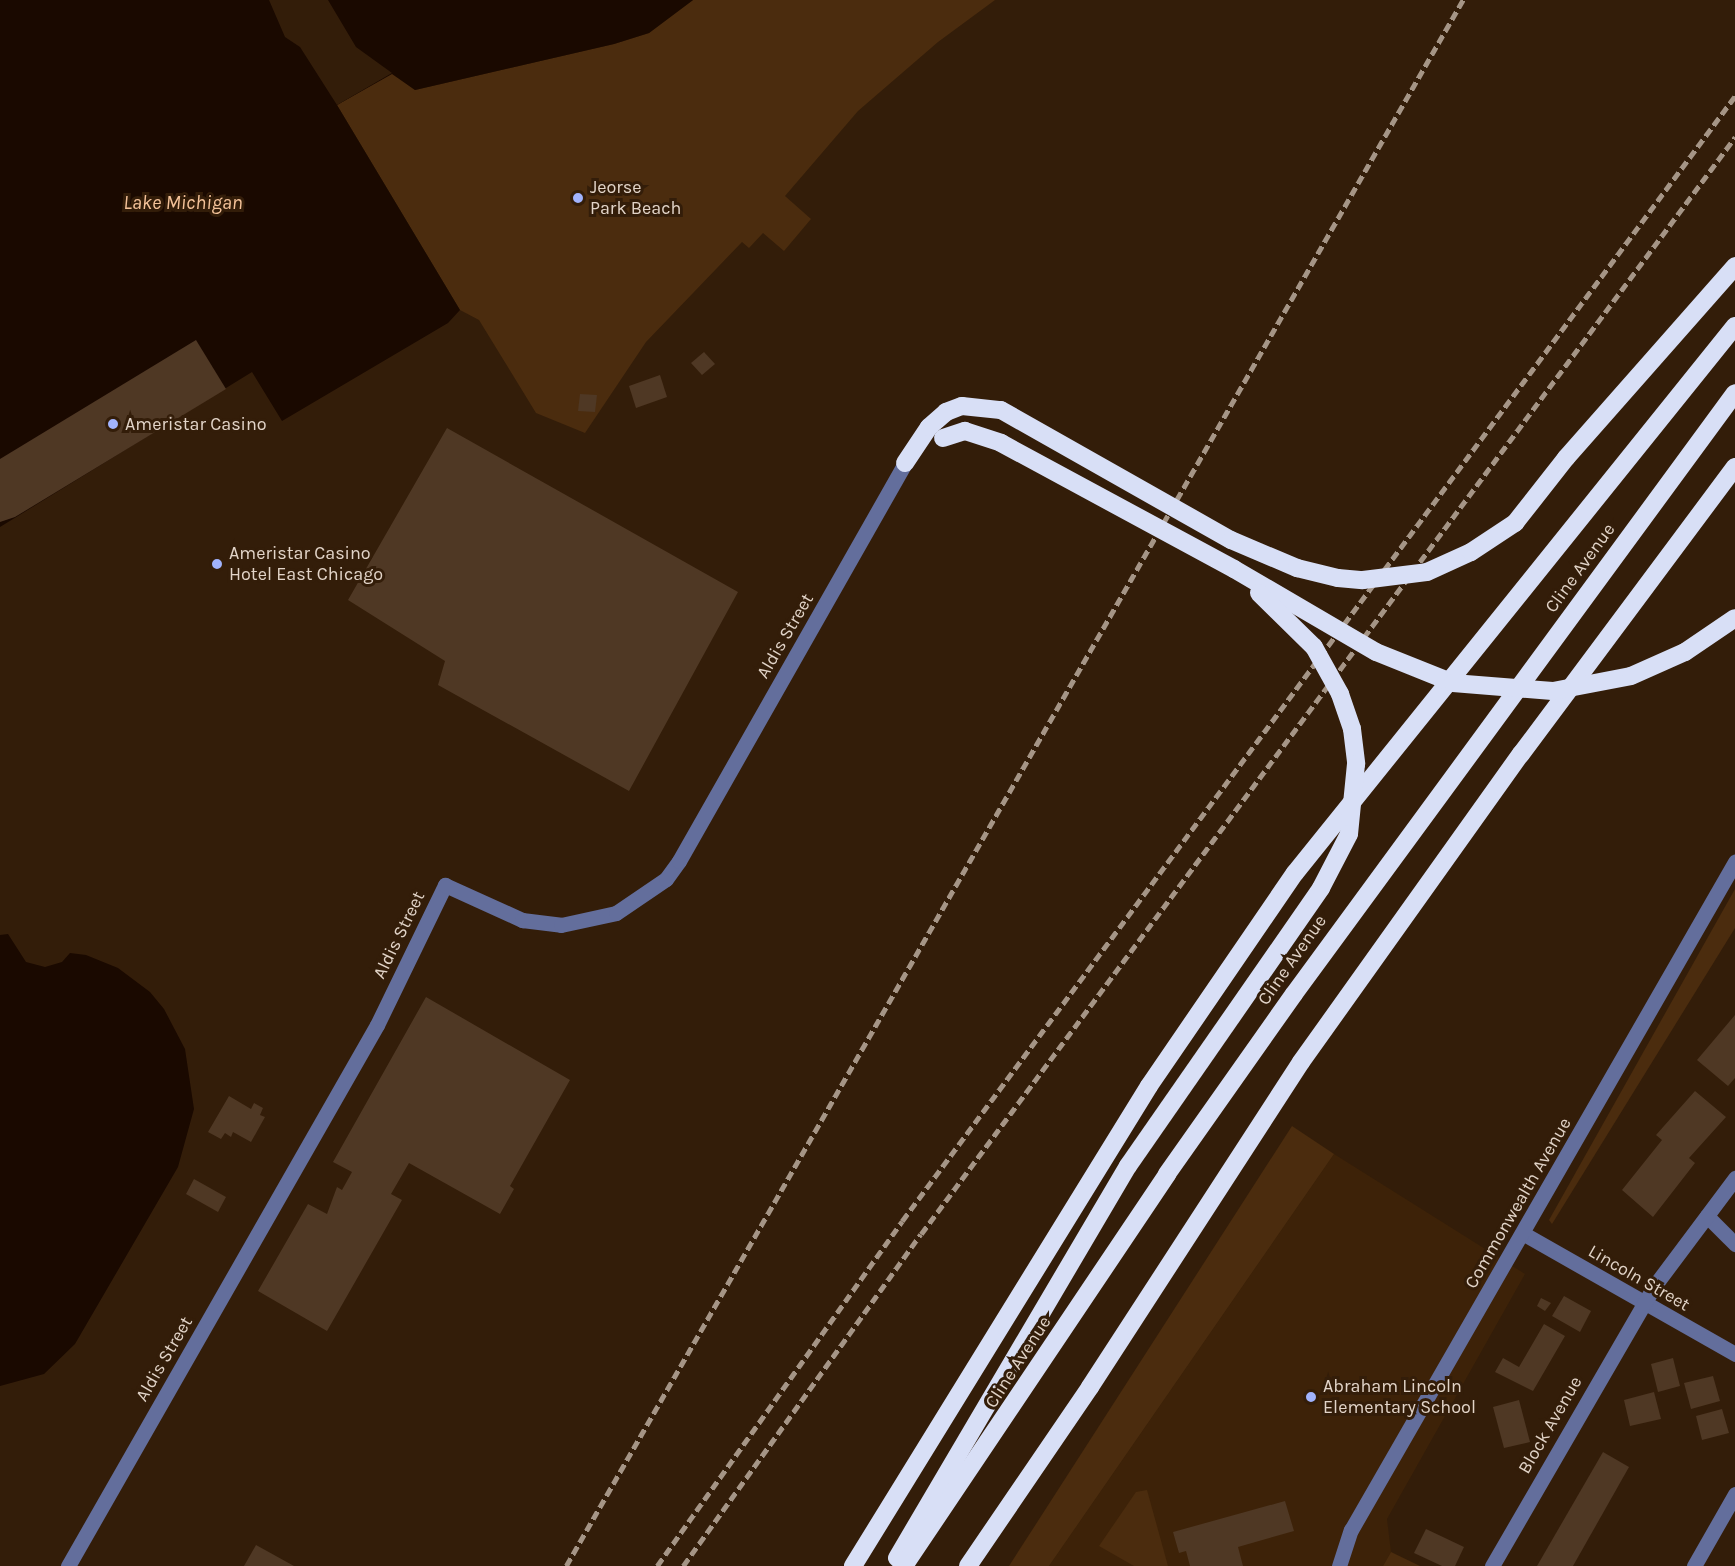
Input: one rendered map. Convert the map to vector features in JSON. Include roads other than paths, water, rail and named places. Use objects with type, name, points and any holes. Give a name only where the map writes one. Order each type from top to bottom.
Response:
[{"type":"highway","points":[[905,463],[929,428],[946,412],[962,406],[1001,410],[1231,540],[1297,568],[1338,578],[1364,580],[1427,572],[1471,552],[1515,523],[1566,458],[1735,266]]},
{"type":"highway","points":[[853,1566],[1149,1086],[1295,873],[1735,326]]},
{"type":"highway","name":"Cline Avenue","points":[[904,1566],[1167,1174],[1293,994],[1735,393]]},
{"type":"highway","points":[[905,463],[944,438],[965,431],[1001,443],[1416,671],[1454,683],[1491,689],[1553,691],[1631,676],[1685,652],[1735,618]]},
{"type":"highway","points":[[968,1566],[1328,1023],[1528,745],[1735,467]]},
{"type":"highway","points":[[892,1566],[1128,1166],[1321,888],[1349,834],[1356,764],[1352,729],[1340,694],[1314,647],[1234,569]]},
{"type":"street","name":"Aldis Street","points":[[68,1566],[372,1034],[445,885],[522,920],[561,925],[616,913],[666,879],[679,861],[905,463]]},
{"type":"street","name":"Commonwealth Avenue","points":[[1339,1566],[1351,1530],[1524,1234],[1735,862]]},
{"type":"street","name":"Block Avenue","points":[[1492,1566],[1643,1303],[1677,1250],[1707,1216],[1735,1178]]},
{"type":"street","points":[[1707,1216],[1735,1244]]},
{"type":"street","name":"Lincoln Street","points":[[1524,1234],[1735,1354]]},
{"type":"street","points":[[1694,1566],[1735,1494]]},
{"type":"water","name":"Lake Michigan","points":[[0,0],[693,0],[649,33],[614,44],[415,90],[392,74],[337,105],[460,310],[448,323],[282,421],[252,372],[0,527]]},
{"type":"water","points":[[8,934],[26,962],[45,967],[62,962],[70,953],[86,955],[118,968],[150,992],[164,1009],[185,1049],[194,1109],[178,1167],[75,1344],[44,1374],[0,1386],[0,935]]},
{"type":"railway","points":[[566,1566],[1463,0]]},
{"type":"railway","points":[[657,1566],[902,1221],[1735,96]]},
{"type":"railway","points":[[683,1566],[921,1234],[1735,137]]},
{"type":"place","name":"Jeorse Park Beach","points":[[578,198]]},
{"type":"place","name":"Ameristar Casino","points":[[113,424]]},
{"type":"place","name":"Ameristar Casino Hotel East Chicago","points":[[217,564]]},
{"type":"place","name":"Abraham Lincoln Elementary School","points":[[1311,1397]]}]
